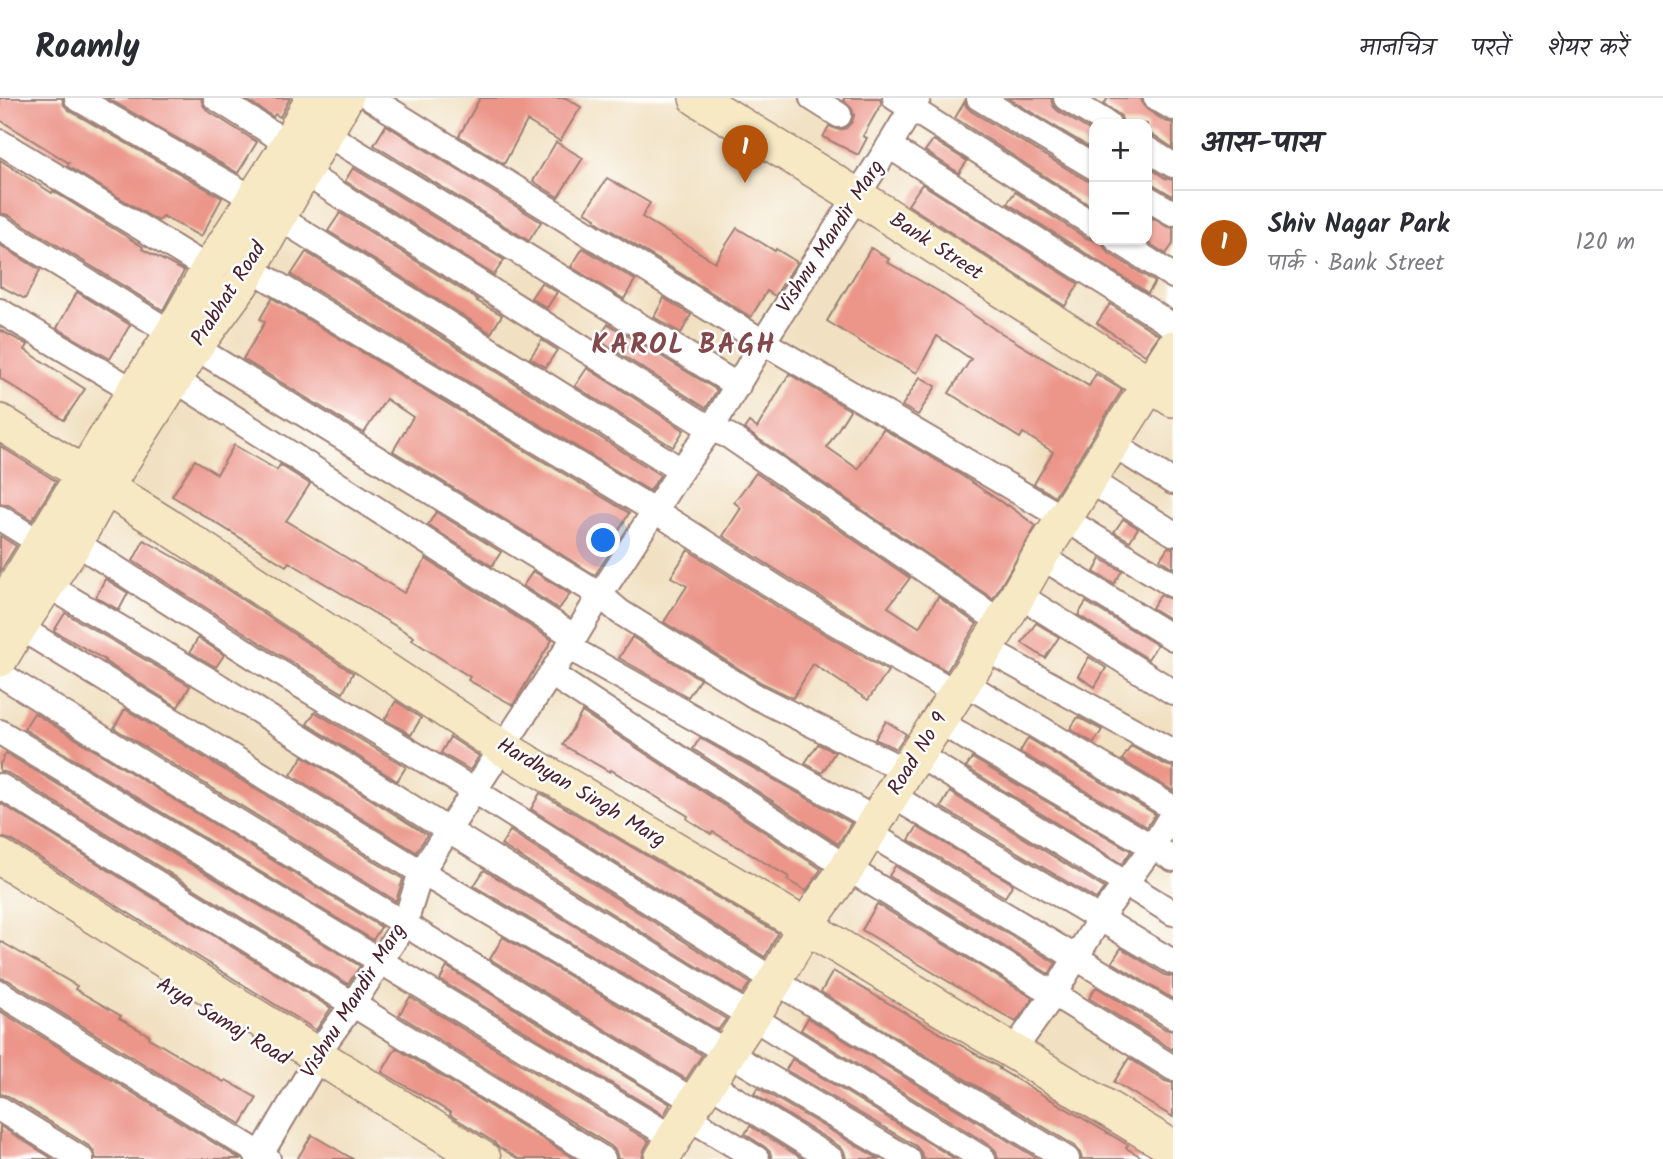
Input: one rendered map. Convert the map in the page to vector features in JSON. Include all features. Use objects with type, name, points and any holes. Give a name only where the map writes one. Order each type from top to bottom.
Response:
[{"type":"street","points":[[77,98],[266,208],[681,470]]},
{"type":"street","points":[[216,98],[296,158],[712,429],[729,436],[1002,622],[1173,751]]},
{"type":"street","name":"Prabhat Road","points":[[59,543],[95,480],[155,392],[183,341],[209,270],[266,208],[296,158],[313,98]]},
{"type":"street","name":"Prabhat Road","points":[[296,158],[325,133],[345,98]]},
{"type":"street","points":[[370,98],[763,342],[1173,585]]},
{"type":"street","name":"Bank Street","points":[[697,98],[857,196],[1161,392]]},
{"type":"street","points":[[812,98],[839,115]]},
{"type":"street","points":[[979,98],[1089,164]]},
{"type":"street","points":[[1066,98],[1100,119]]},
{"type":"street","points":[[1156,98],[1173,108]]},
{"type":"street","points":[[908,101],[1089,222]]},
{"type":"street","name":"Vishnu Mandir Marg","points":[[263,1158],[312,1064],[405,923],[421,872],[681,470],[712,429],[763,342],[889,146],[908,101]]},
{"type":"street","points":[[325,133],[738,386]]},
{"type":"street","points":[[0,142],[209,270]]},
{"type":"street","points":[[889,146],[1173,326]]},
{"type":"street","points":[[1152,152],[1173,165]]},
{"type":"street","points":[[1152,201],[1173,214]]},
{"type":"street","name":"Prabhat Road","points":[[183,341],[241,284],[250,268],[266,208]]},
{"type":"street","points":[[0,228],[600,594],[620,612],[755,696],[892,795],[1173,962]]},
{"type":"street","points":[[1125,245],[1173,276]]},
{"type":"street","points":[[250,268],[655,511],[953,698],[1163,853]]},
{"type":"street","points":[[0,311],[155,392],[572,642],[892,795],[1126,884],[1173,913]]},
{"type":"street","name":"Road No 9","points":[[681,1131],[775,981],[805,926],[848,867],[1112,444],[1161,392],[1173,348]]},
{"type":"street","name":"Hardhyan Singh Marg","points":[[0,422],[95,480],[503,748],[1173,1148]]},
{"type":"street","points":[[1112,444],[1173,482]]},
{"type":"street","points":[[1089,480],[1173,533]]},
{"type":"street","points":[[0,518],[59,543],[262,662],[475,791],[775,981],[1067,1159]]},
{"type":"street","points":[[6,611],[47,584],[59,543]]},
{"type":"street","points":[[0,660],[6,611],[59,543]]},
{"type":"street","points":[[1040,556],[1173,638]]},
{"type":"street","points":[[47,584],[214,683],[449,831],[983,1159]]},
{"type":"street","points":[[6,611],[421,872],[908,1159]]},
{"type":"street","points":[[1002,622],[1173,692]]},
{"type":"street","points":[[0,674],[405,923],[681,1131],[831,1159]]},
{"type":"street","points":[[551,674],[848,867],[1173,1068]]},
{"type":"street","points":[[953,698],[1173,808]]},
{"type":"street","points":[[0,732],[381,960],[681,1131],[757,1159]]},
{"type":"street","points":[[0,786],[603,1159]]},
{"type":"street","points":[[892,795],[1076,956],[1173,1016]]},
{"type":"street","points":[[1013,1051],[1054,993],[1100,918],[1126,884],[1163,853],[1173,813]]},
{"type":"street","points":[[0,857],[312,1064],[483,1159]]},
{"type":"street","name":"Arya Samaj Road","points":[[0,885],[129,965],[312,1064],[445,1159]]},
{"type":"street","points":[[0,993],[263,1158]]},
{"type":"street","points":[[0,1109],[81,1159]]},
{"type":"building","points":[[0,98],[62,98],[70,111],[222,198],[201,237],[163,216],[158,221],[67,166],[69,163],[0,120]]},
{"type":"building","points":[[107,98],[201,98],[208,111],[257,142],[238,173]]},
{"type":"building","points":[[244,98],[290,98],[280,117],[275,114],[273,117]]},
{"type":"building","points":[[480,98],[566,98],[581,107],[560,141],[527,121],[504,164],[459,136]]},
{"type":"building","points":[[880,98],[881,104],[863,136],[867,138],[858,155],[823,137],[829,126],[839,130],[852,122],[854,115],[843,100]]},
{"type":"building","points":[[1008,98],[1051,98],[1058,111],[1089,130],[1089,147]]},
{"type":"building","points":[[1108,98],[1141,98],[1148,110],[1173,123],[1173,148],[1152,135],[1152,119],[1122,119],[1104,104]]},
{"type":"building","points":[[965,101],[971,111],[1089,181],[1089,205],[955,118]]},
{"type":"building","points":[[386,125],[541,222],[529,241],[374,145]]},
{"type":"building","points":[[933,140],[967,161],[959,173],[925,151]]},
{"type":"building","points":[[556,142],[583,158],[558,197],[533,181]]},
{"type":"building","points":[[0,160],[143,247],[142,249],[184,271],[163,310],[8,215],[0,213]]},
{"type":"building","points":[[353,168],[504,260],[494,275],[345,181]]},
{"type":"building","points":[[1152,169],[1173,180],[1173,196],[1154,185]]},
{"type":"building","points":[[607,178],[650,203],[642,217],[715,262],[737,228],[797,262],[775,296],[767,291],[751,317],[585,212]]},
{"type":"building","points":[[922,184],[1079,284],[1065,306],[908,205]]},
{"type":"building","points":[[1015,192],[1089,239],[1089,245],[1103,245],[1109,253],[1155,282],[1148,293],[1007,203]]},
{"type":"building","points":[[340,213],[502,315],[491,333],[328,231]]},
{"type":"building","points":[[1152,218],[1173,228],[1173,244],[1166,254],[1152,245]]},
{"type":"building","points":[[0,245],[40,270],[25,299],[0,286]]},
{"type":"building","points":[[583,248],[635,280],[624,299],[571,267]]},
{"type":"building","points":[[871,248],[889,259],[887,262],[1089,386],[1096,374],[1122,390],[1055,496],[1034,484],[1053,452],[1023,433],[1020,438],[949,393],[971,359],[937,336],[917,373],[827,321]]},
{"type":"building","points":[[306,252],[660,475],[650,491],[291,275]]},
{"type":"building","points":[[541,283],[557,292],[547,308],[531,298]]},
{"type":"building","points":[[77,292],[130,325],[110,359],[57,328]]},
{"type":"building","points":[[272,298],[629,513],[608,550],[611,551],[595,575],[393,451],[413,417],[386,399],[364,433],[243,359],[265,322],[260,319]]},
{"type":"building","points":[[664,298],[691,315],[681,333],[654,317]]},
{"type":"building","points":[[1110,304],[1159,335],[1145,355],[1097,323]]},
{"type":"building","points":[[608,324],[717,390],[706,408],[598,340]]},
{"type":"building","points":[[0,330],[28,345],[25,350],[85,389],[64,420],[0,378]]},
{"type":"building","points":[[542,340],[557,350],[546,367],[530,358]]},
{"type":"building","points":[[587,368],[684,430],[673,447],[575,386]]},
{"type":"building","points":[[789,374],[850,410],[827,447],[858,469],[883,429],[961,475],[1036,526],[993,599],[744,429],[749,422],[757,428]]},
{"type":"building","points":[[920,377],[936,386],[918,415],[902,406]]},
{"type":"building","points":[[234,445],[277,470],[280,465],[310,484],[286,521],[404,593],[426,559],[552,640],[513,705],[468,680],[470,677],[412,640],[414,637],[289,562],[286,566],[172,496],[195,460],[217,474]]},
{"type":"building","points":[[0,446],[56,481],[32,520],[0,503]]},
{"type":"building","points":[[756,473],[910,578],[888,607],[919,627],[938,597],[977,624],[947,671],[723,536],[741,508],[734,502]]},
{"type":"building","points":[[436,512],[501,552],[492,566],[428,525]]},
{"type":"building","points":[[1123,519],[1138,528],[1130,541],[1114,532]]},
{"type":"building","points":[[0,536],[16,546],[0,572]]},
{"type":"building","points":[[144,540],[196,569],[353,673],[343,693],[133,561]]},
{"type":"building","points":[[1168,547],[1173,548],[1173,568],[1160,559]]},
{"type":"building","points":[[688,550],[781,609],[888,671],[868,700],[813,664],[793,698],[762,683],[664,622],[687,586],[671,577]]},
{"type":"building","points":[[1101,559],[1122,571],[1114,584],[1094,572]]},
{"type":"building","points":[[533,571],[570,594],[559,609],[523,586]]},
{"type":"building","points":[[105,579],[128,593],[119,610],[96,597]]},
{"type":"building","points":[[1160,595],[1173,600],[1173,621],[1152,608]]},
{"type":"building","points":[[1086,602],[1157,645],[1148,659],[1078,615]]},
{"type":"building","points":[[65,613],[190,686],[178,707],[54,631]]},
{"type":"building","points":[[1036,623],[1059,637],[1045,658],[1022,643]]},
{"type":"building","points":[[632,637],[700,679],[688,697],[619,658]]},
{"type":"building","points":[[198,638],[224,655],[216,667],[190,652]]},
{"type":"building","points":[[1089,657],[1106,668],[1095,687],[1078,676]]},
{"type":"building","points":[[396,701],[421,718],[411,735],[385,719]]},
{"type":"building","points":[[125,709],[403,879],[396,901],[114,728]]},
{"type":"building","points":[[315,712],[406,767],[397,781],[307,724]]},
{"type":"building","points":[[582,712],[821,869],[806,891],[787,880],[789,877],[687,819],[688,816],[563,745]]},
{"type":"building","points":[[34,713],[381,927],[373,940],[24,729]]},
{"type":"building","points":[[1078,717],[1102,730],[1094,743],[1070,729]]},
{"type":"building","points":[[886,721],[906,734],[896,749],[875,739]]},
{"type":"building","points":[[450,737],[479,756],[470,770],[441,753]]},
{"type":"building","points":[[700,738],[851,823],[838,844],[693,749]]},
{"type":"building","points":[[1028,738],[1155,814],[1147,827],[1020,752]]},
{"type":"building","points":[[818,744],[835,752],[822,773],[805,763]]},
{"type":"building","points":[[1131,746],[1173,767],[1173,791],[1122,760]]},
{"type":"building","points":[[6,753],[360,966],[348,984],[8,773],[0,771],[0,764]]},
{"type":"building","points":[[303,756],[427,835],[416,852],[291,775]]},
{"type":"building","points":[[972,758],[1131,851],[1122,864],[966,767]]},
{"type":"building","points":[[950,792],[1104,888],[1096,899],[941,807]]},
{"type":"building","points":[[540,793],[778,933],[765,957],[531,809]]},
{"type":"building","points":[[0,803],[331,1008],[316,1030],[11,840],[0,837]]},
{"type":"building","points":[[917,827],[1013,884],[1005,897],[909,840]]},
{"type":"building","points":[[510,831],[750,983],[742,994],[501,845]]},
{"type":"building","points":[[895,866],[1056,963],[1049,974],[889,876]]},
{"type":"building","points":[[484,870],[726,1019],[718,1030],[474,886]]},
{"type":"building","points":[[877,904],[1033,998],[1016,1022],[862,930]]},
{"type":"building","points":[[503,937],[702,1055],[686,1079],[490,959]]},
{"type":"building","points":[[0,941],[77,986],[75,989],[121,1016],[119,1018],[150,1036],[149,1038],[257,1098],[241,1124],[8,980],[0,978]]},
{"type":"building","points":[[1121,948],[1165,975],[1173,977],[1173,999],[1112,962]]},
{"type":"building","points":[[447,967],[670,1104],[664,1115],[440,980]]},
{"type":"building","points":[[833,971],[1128,1145],[1126,1148],[1145,1159],[1082,1159],[1075,1146],[821,992]]},
{"type":"building","points":[[1096,987],[1165,1029],[1173,1031],[1173,1050],[1089,998]]},
{"type":"building","points":[[410,997],[649,1141],[642,1159],[618,1159],[611,1146],[399,1015]]},
{"type":"building","points":[[0,1011],[240,1159],[96,1159],[89,1146],[8,1096],[0,1094]]},
{"type":"building","points":[[808,1018],[1038,1159],[998,1159],[991,1146],[801,1030]]},
{"type":"building","points":[[396,1048],[575,1159],[519,1159],[497,1146],[450,1115],[451,1113],[382,1072]]},
{"type":"building","points":[[1129,1058],[1165,1081],[1173,1083],[1173,1117],[1114,1082]]},
{"type":"building","points":[[792,1059],[955,1159],[923,1159],[916,1146],[786,1070]]},
{"type":"building","points":[[758,1088],[879,1159],[846,1159],[839,1146],[754,1094]]},
{"type":"building","points":[[0,1126],[53,1159],[0,1159]]},
{"type":"building","points":[[750,1126],[803,1159],[772,1159],[765,1147],[745,1134]]},
{"type":"building","points":[[312,1135],[353,1159],[297,1159]]},
{"type":"place","name":"Shiv Nagar Park","points":[[745,183]]},
{"type":"district","name":"KAROL BAGH","points":[[684,345]]}]
